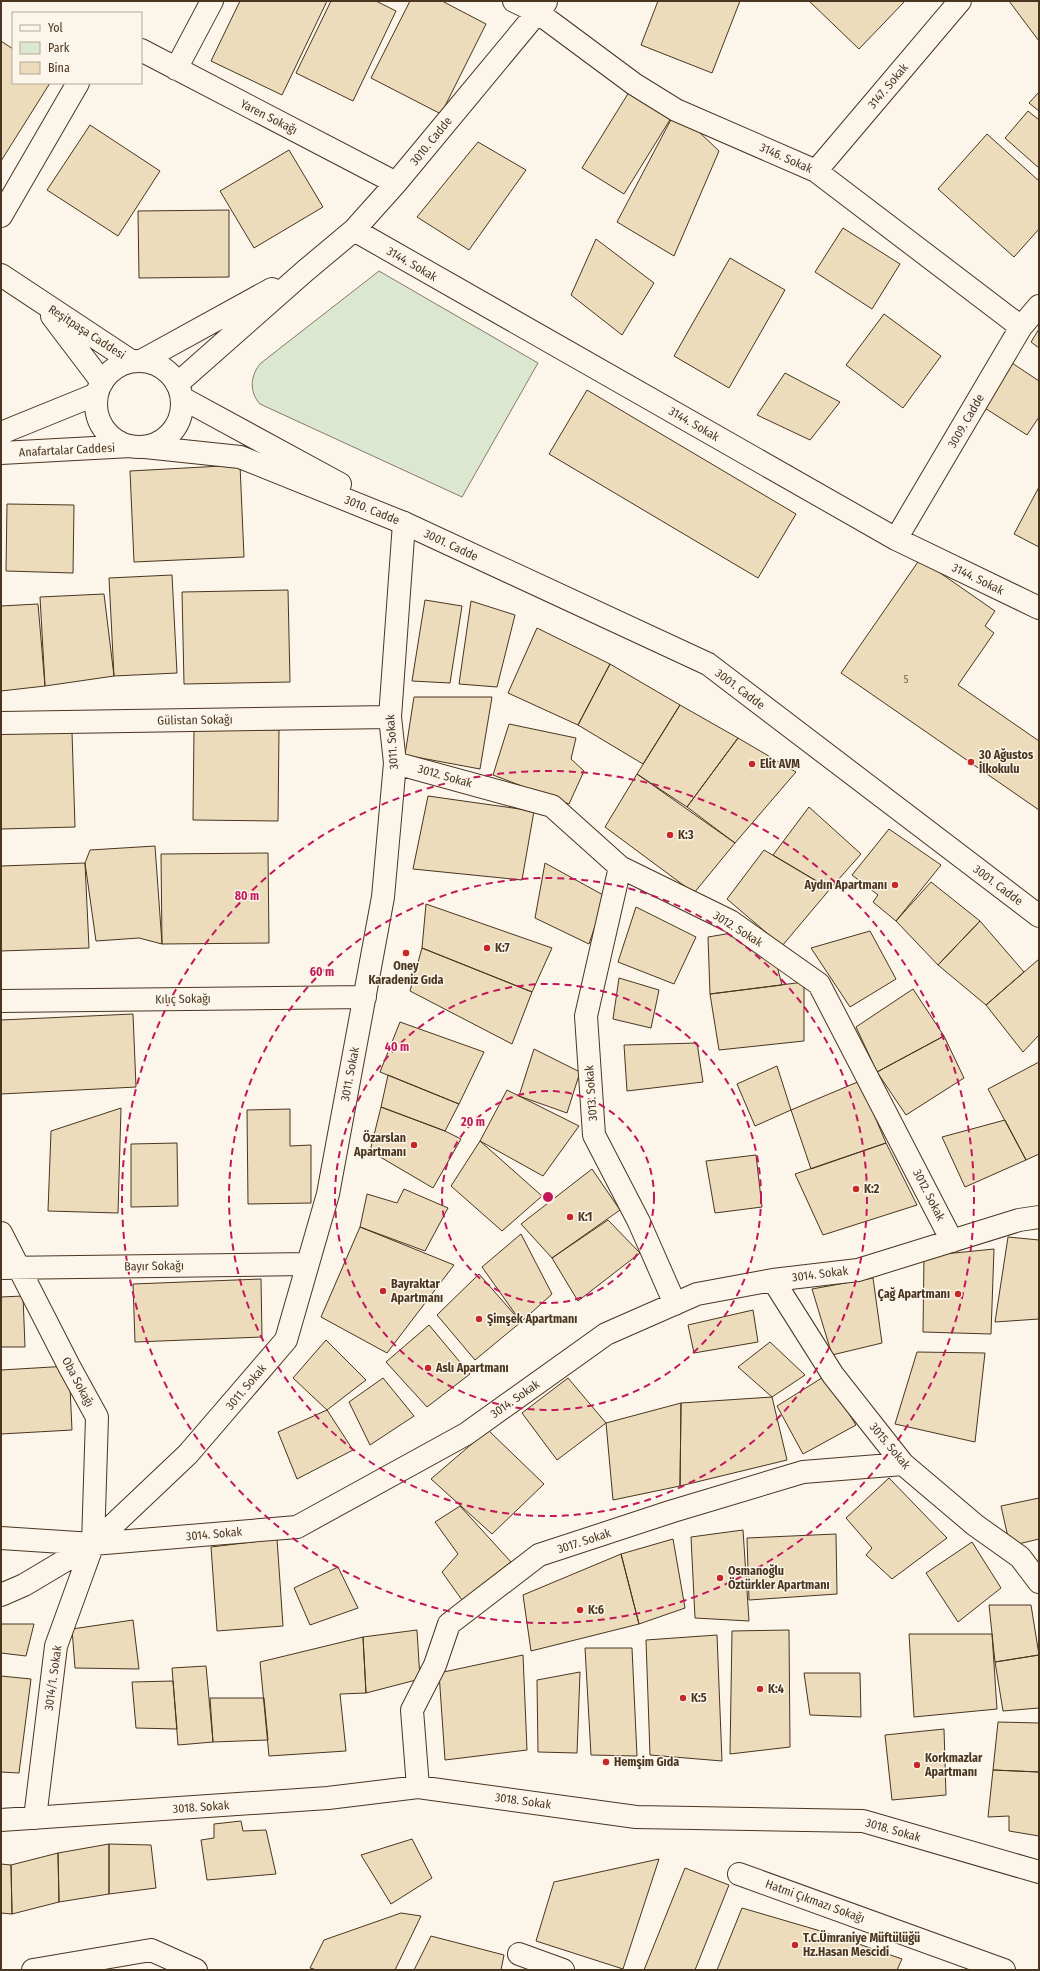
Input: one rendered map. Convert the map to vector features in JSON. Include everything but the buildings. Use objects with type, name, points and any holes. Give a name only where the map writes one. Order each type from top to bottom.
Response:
[{"type":"street","points":[[176,69],[212,1]]},
{"type":"street","name":"3146. Sokak","points":[[514,1],[542,6],[634,84],[676,110],[816,171],[1021,327]]},
{"type":"street","name":"3147. Sokak","points":[[816,171],[960,1]]},
{"type":"street","name":"3010. Cadde","points":[[180,391],[305,271],[354,230],[396,183],[542,6]]},
{"type":"street","name":"Yaren Sokağı","points":[[142,51],[396,183]]},
{"type":"street","points":[[1,216],[77,84]]},
{"type":"street","name":"3144. Sokak","points":[[354,230],[896,539],[1039,608]]},
{"type":"street","name":"3010. Cadde","points":[[305,271],[183,337],[137,360],[119,365],[109,372],[99,388],[96,408],[100,421],[108,433],[118,442],[139,446],[240,456],[404,523]]},
{"type":"street","name":"Reşitpaşa Caddesi","points":[[1,275],[43,303],[137,360]]},
{"type":"street","name":"Reşitpaşa Caddesi","points":[[43,303],[99,388]]},
{"type":"street","name":"3009. Cadde","points":[[896,539],[1021,327],[1039,306]]},
{"type":"street","name":"3010. Cadde","points":[[137,360],[157,364],[169,372],[180,391],[337,483],[368,498],[404,523]]},
{"type":"street","points":[[1,434],[99,388]]},
{"type":"street","points":[[139,446],[158,442],[169,434],[178,424],[182,411],[180,391]]},
{"type":"street","name":"Anafartalar Caddesi","points":[[1,453],[139,446]]},
{"type":"street","name":"3011. Sokak","points":[[94,1544],[188,1454],[286,1340],[306,1264],[328,1194],[383,897],[395,763],[390,716],[404,523]]},
{"type":"street","name":"3001. Cadde","points":[[404,523],[708,664],[1039,916]]},
{"type":"street","name":"Gülistan Sokağı","points":[[1,723],[390,716]]},
{"type":"street","name":"3012. Sokak","points":[[395,763],[552,806],[620,867],[730,921],[819,984],[952,1241]]},
{"type":"street","name":"3013. Sokak","points":[[620,867],[586,1016],[594,1135],[639,1222],[674,1304]]},
{"type":"street","name":"Kılıç Sokağı","points":[[1,1001],[365,997]]},
{"type":"street","name":"3014. Sokak","points":[[1,1595],[24,1585],[94,1544],[297,1527],[466,1434],[606,1334],[697,1294],[773,1280],[858,1270],[1019,1220],[1039,1217]]},
{"type":"street","name":"Oba Sokağı","points":[[1,1233],[10,1268],[69,1366],[97,1417],[94,1544]]},
{"type":"street","name":"Bayır Sokağı","points":[[10,1268],[306,1264]]},
{"type":"street","name":"3015. Sokak","points":[[773,1280],[833,1375],[903,1464],[975,1525],[1020,1557],[1039,1582]]},
{"type":"street","name":"3017. Sokak","points":[[418,1786],[412,1710],[435,1665],[449,1624],[539,1556],[673,1511],[803,1472],[903,1464]]},
{"type":"street","points":[[1,1538],[94,1544]]},
{"type":"street","name":"3014/1. Sokak","points":[[35,1818],[56,1646],[94,1544]]},
{"type":"street","name":"3018. Sokak","points":[[1,1820],[328,1798],[418,1786],[636,1817],[863,1821],[1039,1872]]},
{"type":"street","name":"Hatmi Çıkmazı Sokağı","points":[[739,1874],[1004,1970]]},
{"type":"street","points":[[33,1970],[151,1950],[196,1970]]},
{"type":"street","points":[[519,1954],[563,1970]]},
{"type":"green space","points":[[379,271],[538,363],[462,497],[260,404],[254,394],[252,384],[253,378],[261,363]]},
{"type":"place","name":"30 Ağustos İlkokulu","points":[[971,762]]},
{"type":"place","name":"Elit AVM","points":[[752,764]]},
{"type":"place","name":"K:3","points":[[670,835]]},
{"type":"place","name":"Aydın Apartmanı","points":[[895,885]]},
{"type":"place","name":"K:7","points":[[487,948]]},
{"type":"place","name":"Oney Karadeniz Gıda","points":[[406,953]]},
{"type":"place","name":"Özarslan Apartmanı","points":[[414,1145]]},
{"type":"place","name":"K:2","points":[[856,1189]]},
{"type":"place","name":"K:1","points":[[570,1217]]},
{"type":"place","name":"Bayraktar Apartmanı","points":[[383,1291]]},
{"type":"place","name":"Çağ Apartmanı","points":[[958,1294]]},
{"type":"place","name":"Şimşek Apartmanı","points":[[479,1319]]},
{"type":"place","name":"Aslı Apartmanı","points":[[428,1368]]},
{"type":"place","name":"Osmanoğlu Öztürkler Apartmanı","points":[[720,1578]]},
{"type":"place","name":"K:6","points":[[580,1610]]},
{"type":"place","name":"K:4","points":[[760,1689]]},
{"type":"place","name":"K:5","points":[[683,1698]]},
{"type":"place","name":"Hemşim Gıda","points":[[606,1762]]},
{"type":"place","name":"Korkmazlar Apartmanı","points":[[917,1765]]},
{"type":"place","name":"T.C.Ümraniye Müftülüğü Hz.Hasan Mescidi","points":[[795,1945]]}]
